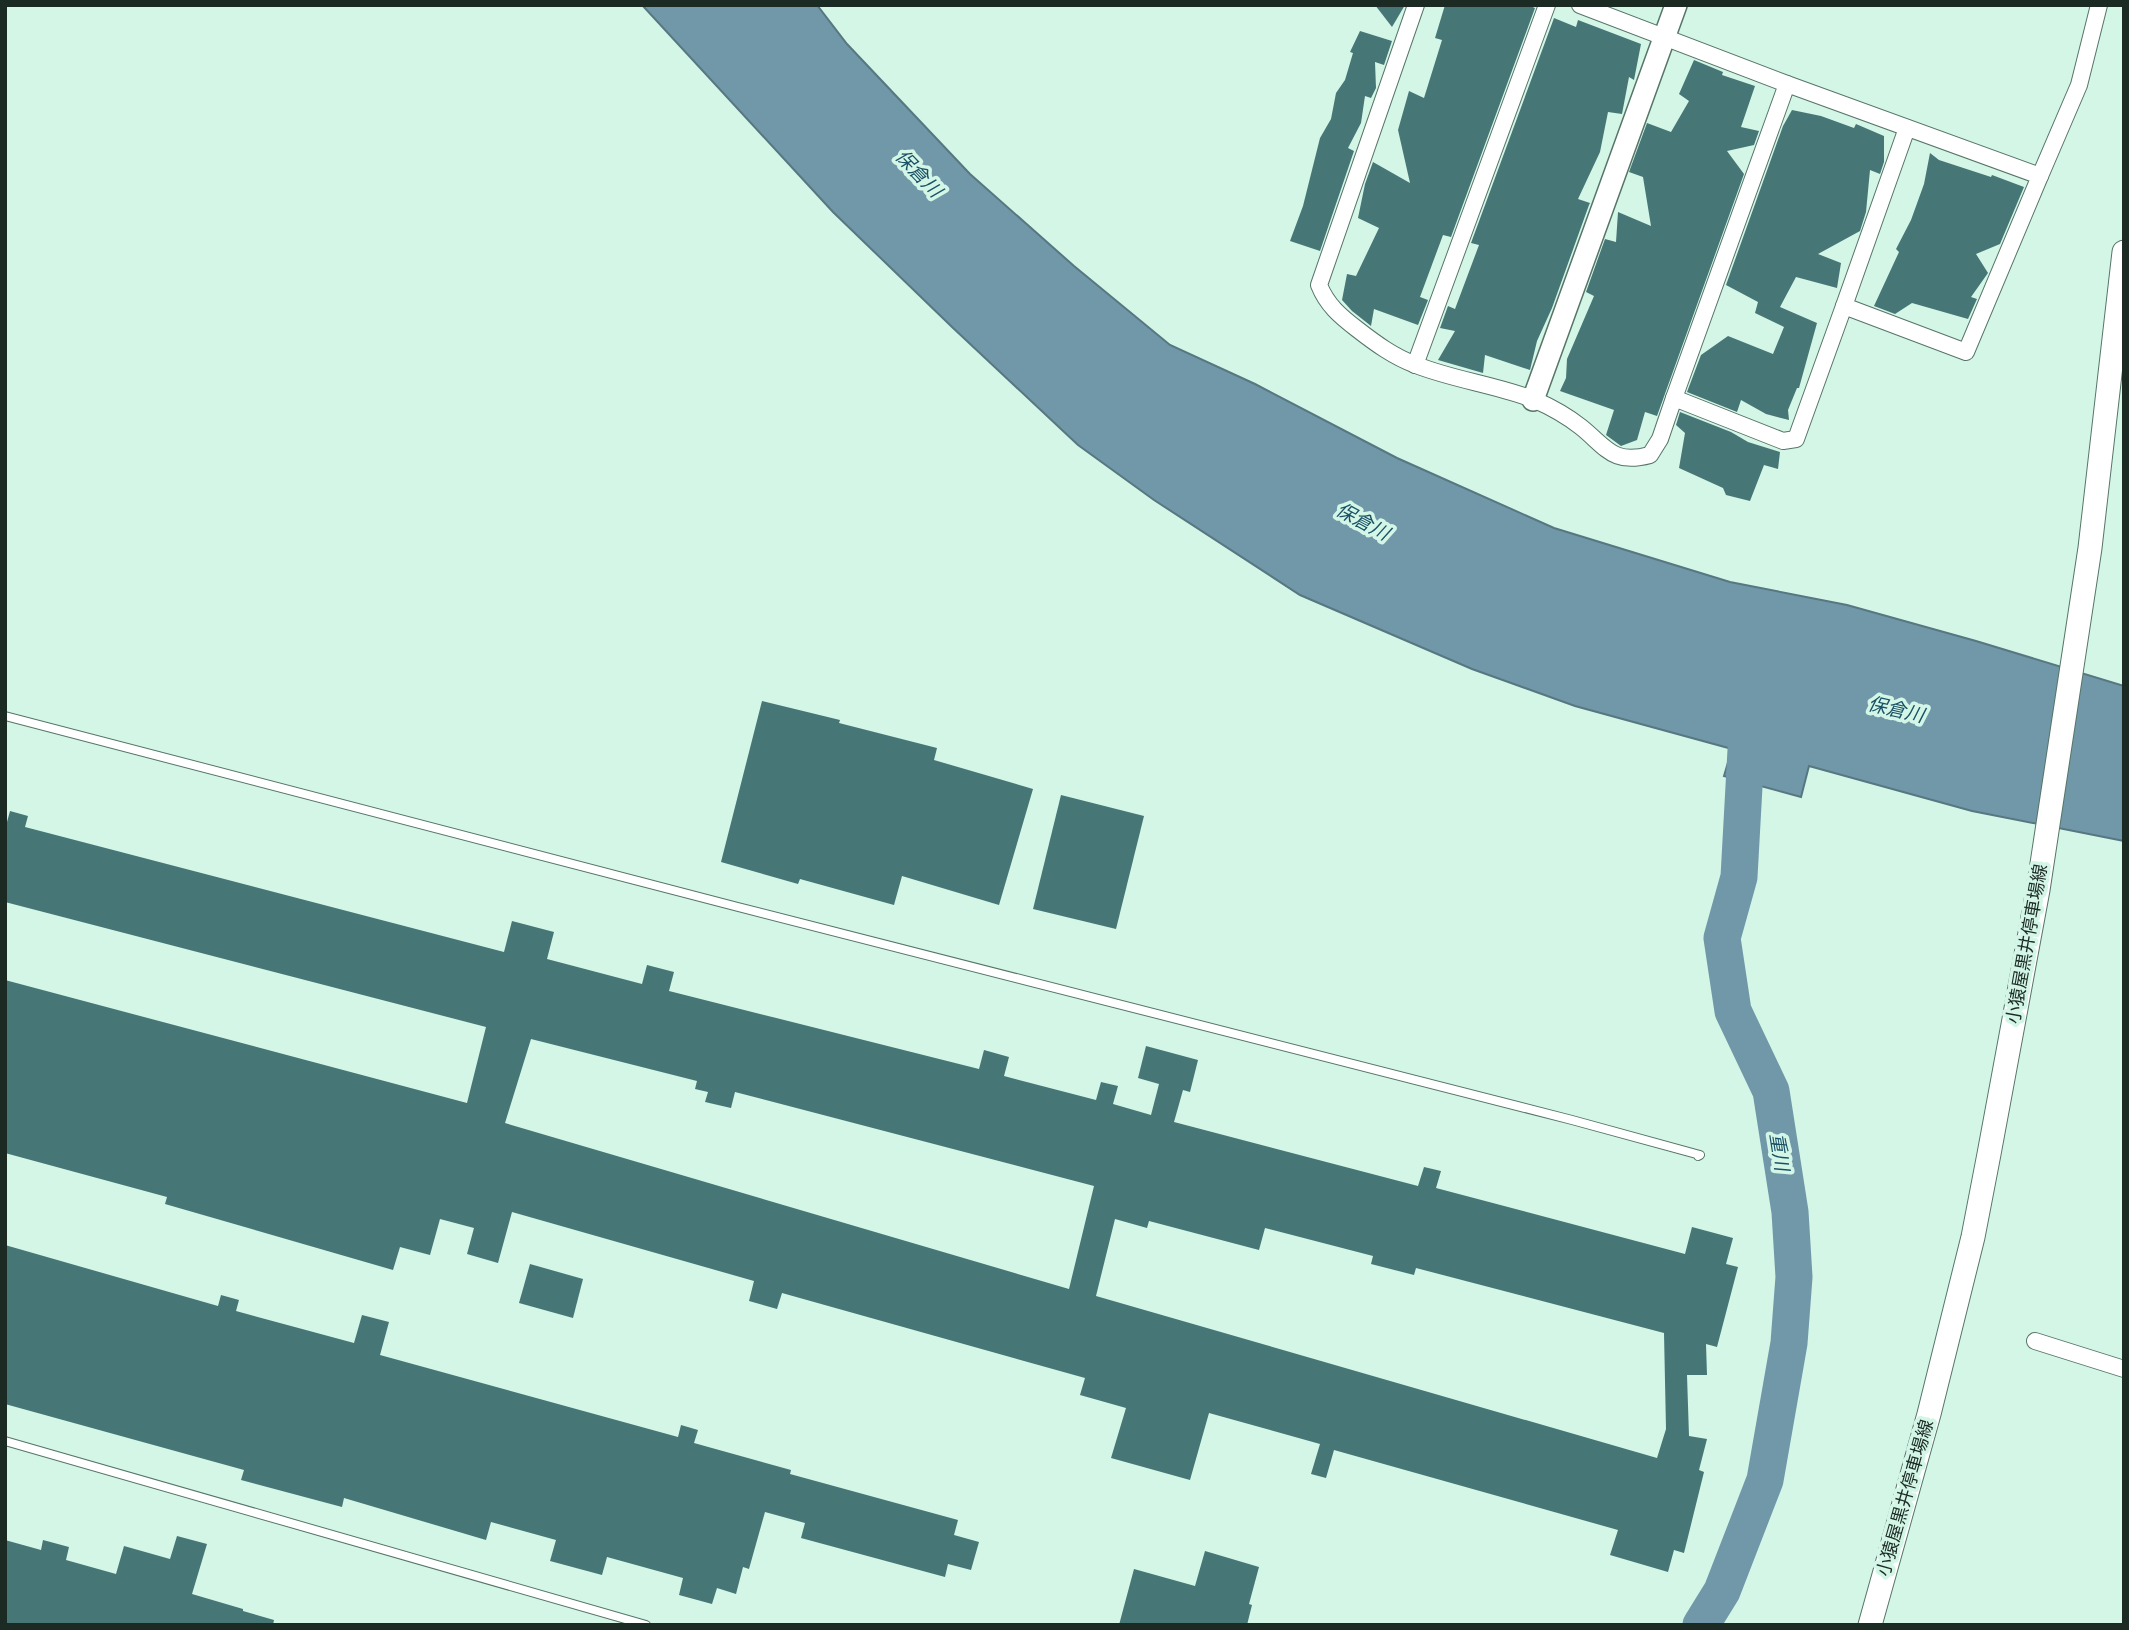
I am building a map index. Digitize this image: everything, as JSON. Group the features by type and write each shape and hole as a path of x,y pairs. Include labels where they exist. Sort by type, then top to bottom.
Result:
{"main road":[{"name":"小猿屋黒井停車場線","path":"1870,1625 1929,1414 1973,1237 2038,890 2090,548 2124,252"}],"street":[{"path":"1416,5 1319,285 1325,300 1340,316 1383,349 1415,365 1533,400 1566,416 1597,444 1617,456 1634,459 1650,455 1660,439 1787,84"},
{"path":"1415,365 1547,5"},
{"path":"1580,5 2040,176"},
{"path":"1533,400 1676,5"},
{"path":"1844,306 1966,352 2079,85 2099,5"},
{"path":"1674,398 1783,441 1796,439 1907,128"},
{"path":"2035,1341 2124,1369"}],"lane":[{"path":"5,716 1572,1120 1700,1155 1698,1156"},
{"path":"5,1441 646,1625"}],"water":[{"name":"保倉川","path":"642,5 817,5 847,44 970,174 1074,266 1170,345 1255,384 1397,458 1554,528 1730,582 1847,605 2124,686 2124,841 1972,811 1809,766 1801,797 1724,776 1732,749 1575,706 1472,669 1300,595 1154,500 1078,445 833,212"}],"building":[{"path":"1375,5 1405,5 1392,27"},
{"path":"1445,5 1528,5 1535,8 1451,237 1443,235 1420,297 1428,300 1418,325 1374,309 1371,326 1342,300 1347,274 1356,276 1379,228 1358,218 1365,184 1373,162 1410,183 1398,130 1409,91 1424,98 1442,40 1435,38"},
{"path":"1554,18 1576,27 1578,20 1641,44 1634,80 1629,77 1622,114 1608,112 1600,152 1578,199 1590,203 1552,308 1537,341 1530,370 1485,355 1483,373 1438,360 1455,331 1440,328 1448,306 1455,309 1479,245 1471,243"},
{"path":"1360,31 1392,41 1384,65 1375,62 1376,88 1371,98 1365,96 1361,123 1348,148 1354,151 1320,251 1290,241 1303,206 1320,138 1331,119 1336,93 1345,80 1353,53 1350,52"},
{"path":"1694,60 1723,72 1722,75 1755,86 1741,127 1759,131 1754,145 1727,151 1744,174 1657,416 1645,412 1637,440 1621,446 1606,435 1614,410 1560,391 1566,378 1567,359 1594,296 1586,292 1605,239 1616,242 1618,212 1651,226 1643,177 1629,172 1647,123 1671,132 1689,101 1679,94"},
{"path":"1792,110 1821,116 1854,128 1856,124 1884,136 1884,162 1880,174 1870,170 1866,212 1860,231 1818,254 1841,263 1837,288 1796,277 1780,307 1817,323 1799,388 1788,410 1789,420 1766,414 1741,400 1737,412 1687,392 1701,355 1728,336 1773,354 1784,327 1755,313 1758,302 1726,285 1783,126"},
{"path":"1930,153 1939,160 2024,187 2000,244 1976,254 1988,273 1971,297 1977,299 1968,319 1912,303 1895,314 1874,306 1899,252 1896,249 1911,220 1924,184"},
{"path":"1680,412 1731,432 1748,442 1780,452 1778,469 1764,465 1750,501 1726,495 1723,488 1679,468 1685,433 1676,425"},
{"path":"762,701 937,748 934,760 1033,789 999,905 902,876 894,905 800,879 798,884 721,862"},
{"path":"1061,795 1144,816 1116,929 1033,909"},
{"path":"10,811 28,816 25,827 504,952 512,921 554,932 547,959 642,984 647,965 674,972 669,991 979,1069 984,1050 1009,1057 1004,1076 1096,1100 1101,1082 1118,1086 1113,1104 1151,1115 1159,1084 1138,1078 1146,1046 1198,1060 1190,1092 1183,1090 1174,1122 1418,1186 1424,1167 1441,1171 1436,1188 1685,1254 1692,1227 1733,1238 1726,1264 1738,1267 1717,1347 1706,1344 1707,1375 1687,1375 1689,1436 1707,1439 1699,1470 1704,1472 1684,1553 1674,1550 1668,1572 1610,1555 1618,1530 1334,1450 1326,1478 1311,1474 1320,1444 1209,1413 1190,1480 1111,1458 1126,1408 1080,1395 1085,1378 782,1293 777,1309 749,1301 754,1281 512,1212 498,1263 467,1254 474,1228 440,1219 430,1255 400,1247 393,1270 165,1204 167,1197 5,1153 5,980 467,1103 486,1027 5,902 7,822","holes":["531,1039 697,1081 695,1089 708,1092 705,1102 731,1108 735,1092 1094,1186 1069,1289 505,1123","1115,1219 1147,1228 1149,1221 1259,1250 1265,1228 1373,1256 1371,1264 1414,1275 1416,1268 1664,1333 1666,1429 1657,1458 1096,1296"]},
{"path":"5,1245 218,1306 221,1295 239,1300 236,1311 354,1343 362,1315 389,1322 380,1355 678,1437 681,1425 698,1430 694,1443 791,1470 790,1474 958,1520 954,1535 979,1542 971,1570 948,1564 945,1577 801,1538 805,1523 765,1512 749,1569 743,1567 736,1594 717,1588 712,1604 679,1595 683,1578 607,1557 602,1575 550,1561 556,1540 491,1522 486,1540 344,1498 342,1507 241,1480 244,1470 5,1404"},
{"path":"530,1264 583,1279 573,1318 519,1303"},
{"path":"177,1536 207,1544 192,1594 274,1620 273,1625 5,1625 5,1540 41,1550 43,1540 69,1547 66,1560 116,1574 124,1546 170,1559"},
{"path":"1205,1551 1259,1567 1249,1604 1252,1605 1247,1625 1119,1625 1134,1569 1195,1586"}],"waterway":[{"name":"重川","path":"1701,1625 1722,1591 1765,1480 1789,1343 1794,1277 1790,1212 1771,1091 1733,1011 1722,938 1739,877 1747,732"}]}
